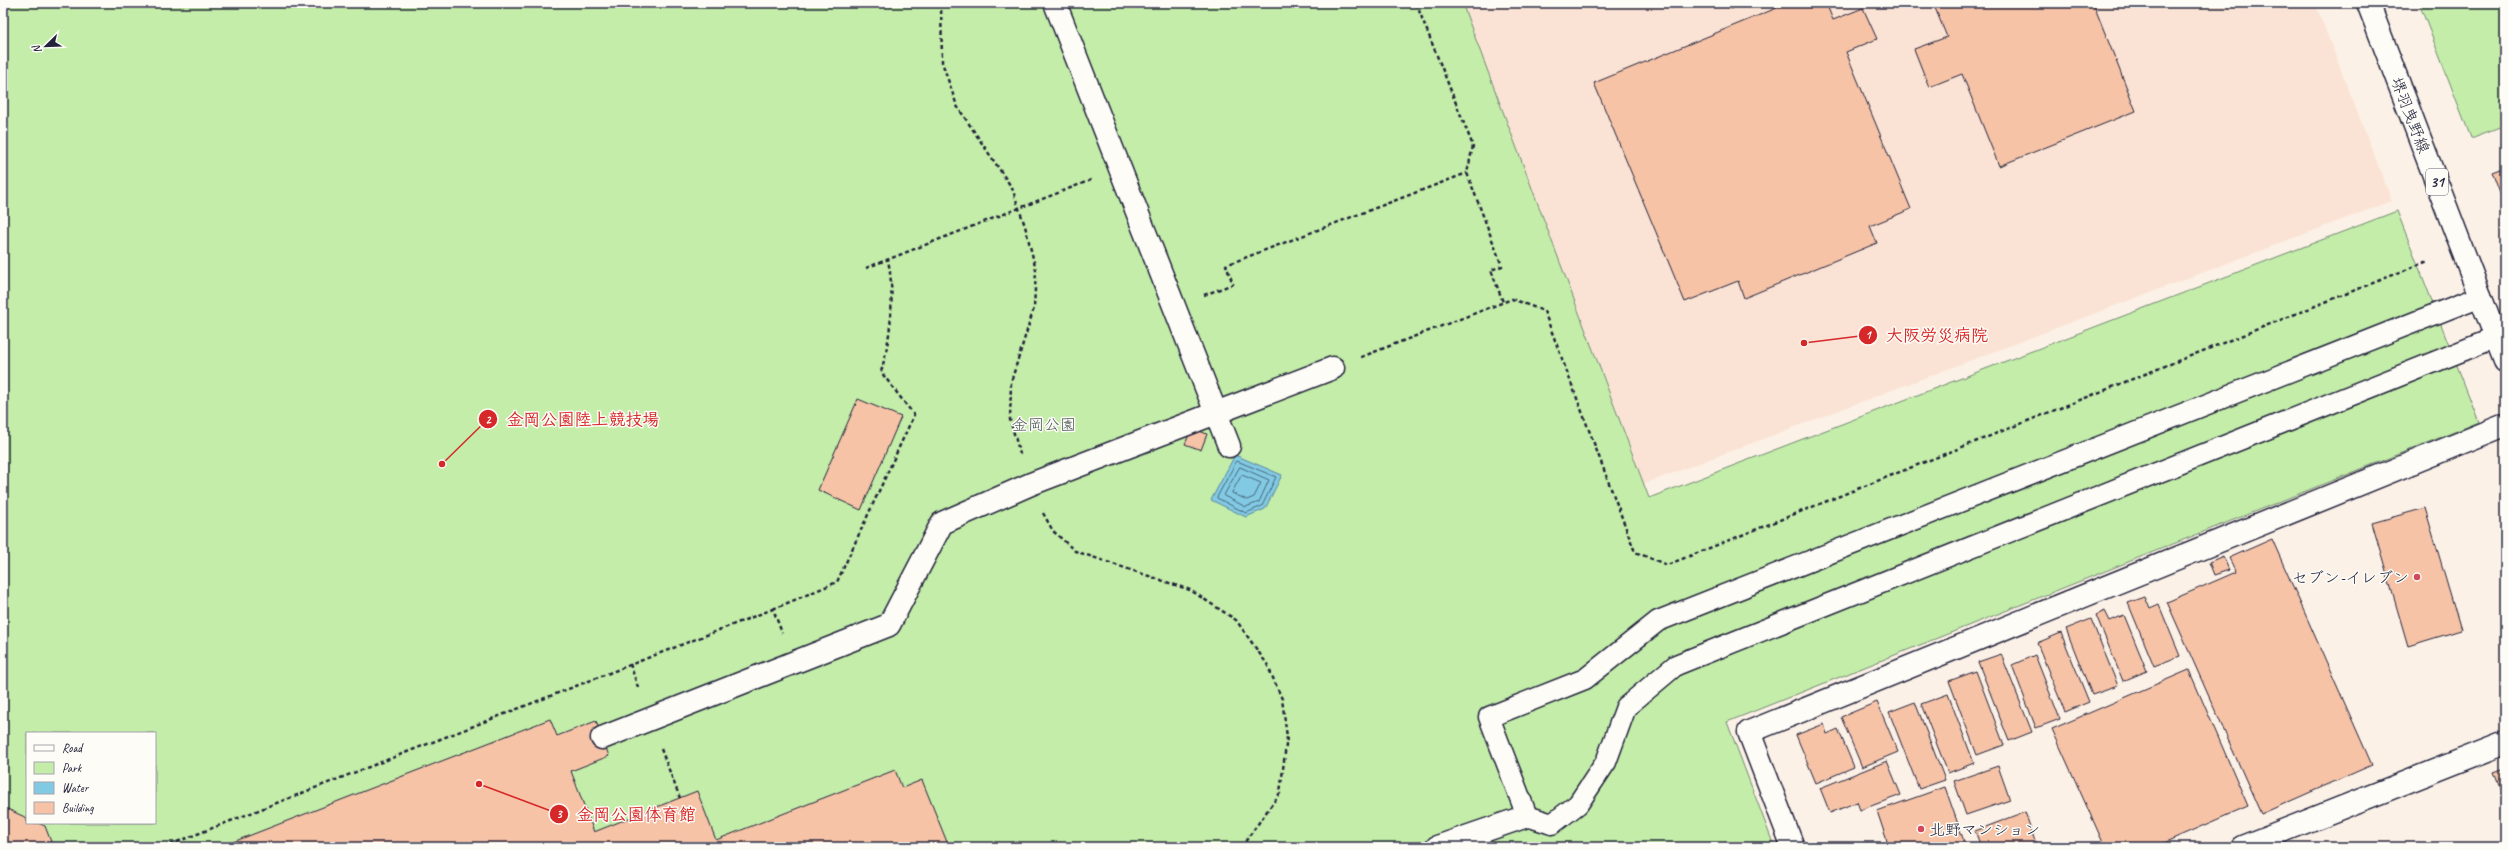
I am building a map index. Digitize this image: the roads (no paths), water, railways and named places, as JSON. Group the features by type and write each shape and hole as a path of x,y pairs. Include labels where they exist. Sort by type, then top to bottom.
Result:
{"street":[{"path":"1055,3 1176,306 1229,446"},
{"name":"堺羽曳野線","path":"2368,3 2482,296 2505,361"},
{"path":"602,738 889,625 942,523 1031,484 1333,368"},
{"path":"1793,847 1749,732 2505,425"},
{"path":"2242,847 2505,742"},
{"path":"1437,847 1527,816"}],"lane":[{"path":"2482,296 1658,621 1585,679 1489,717 1527,816 1552,824 1578,804 1606,762 1626,707 1676,665 2497,336"}],"water":[{"path":"1235,455 1282,475 1265,509 1246,517 1211,500"}],"place":[{"name":"大阪労災病院","path":"1804,343"},
{"name":"金岡公園陸上競技場","path":"442,464"},
{"name":"セブン-イレブン","path":"2417,577"},
{"name":"金岡公園体育館","path":"479,784"},
{"name":"北野マンション","path":"1921,829"}],"park label":[{"name":"金岡公園","path":"1044,424"}]}
